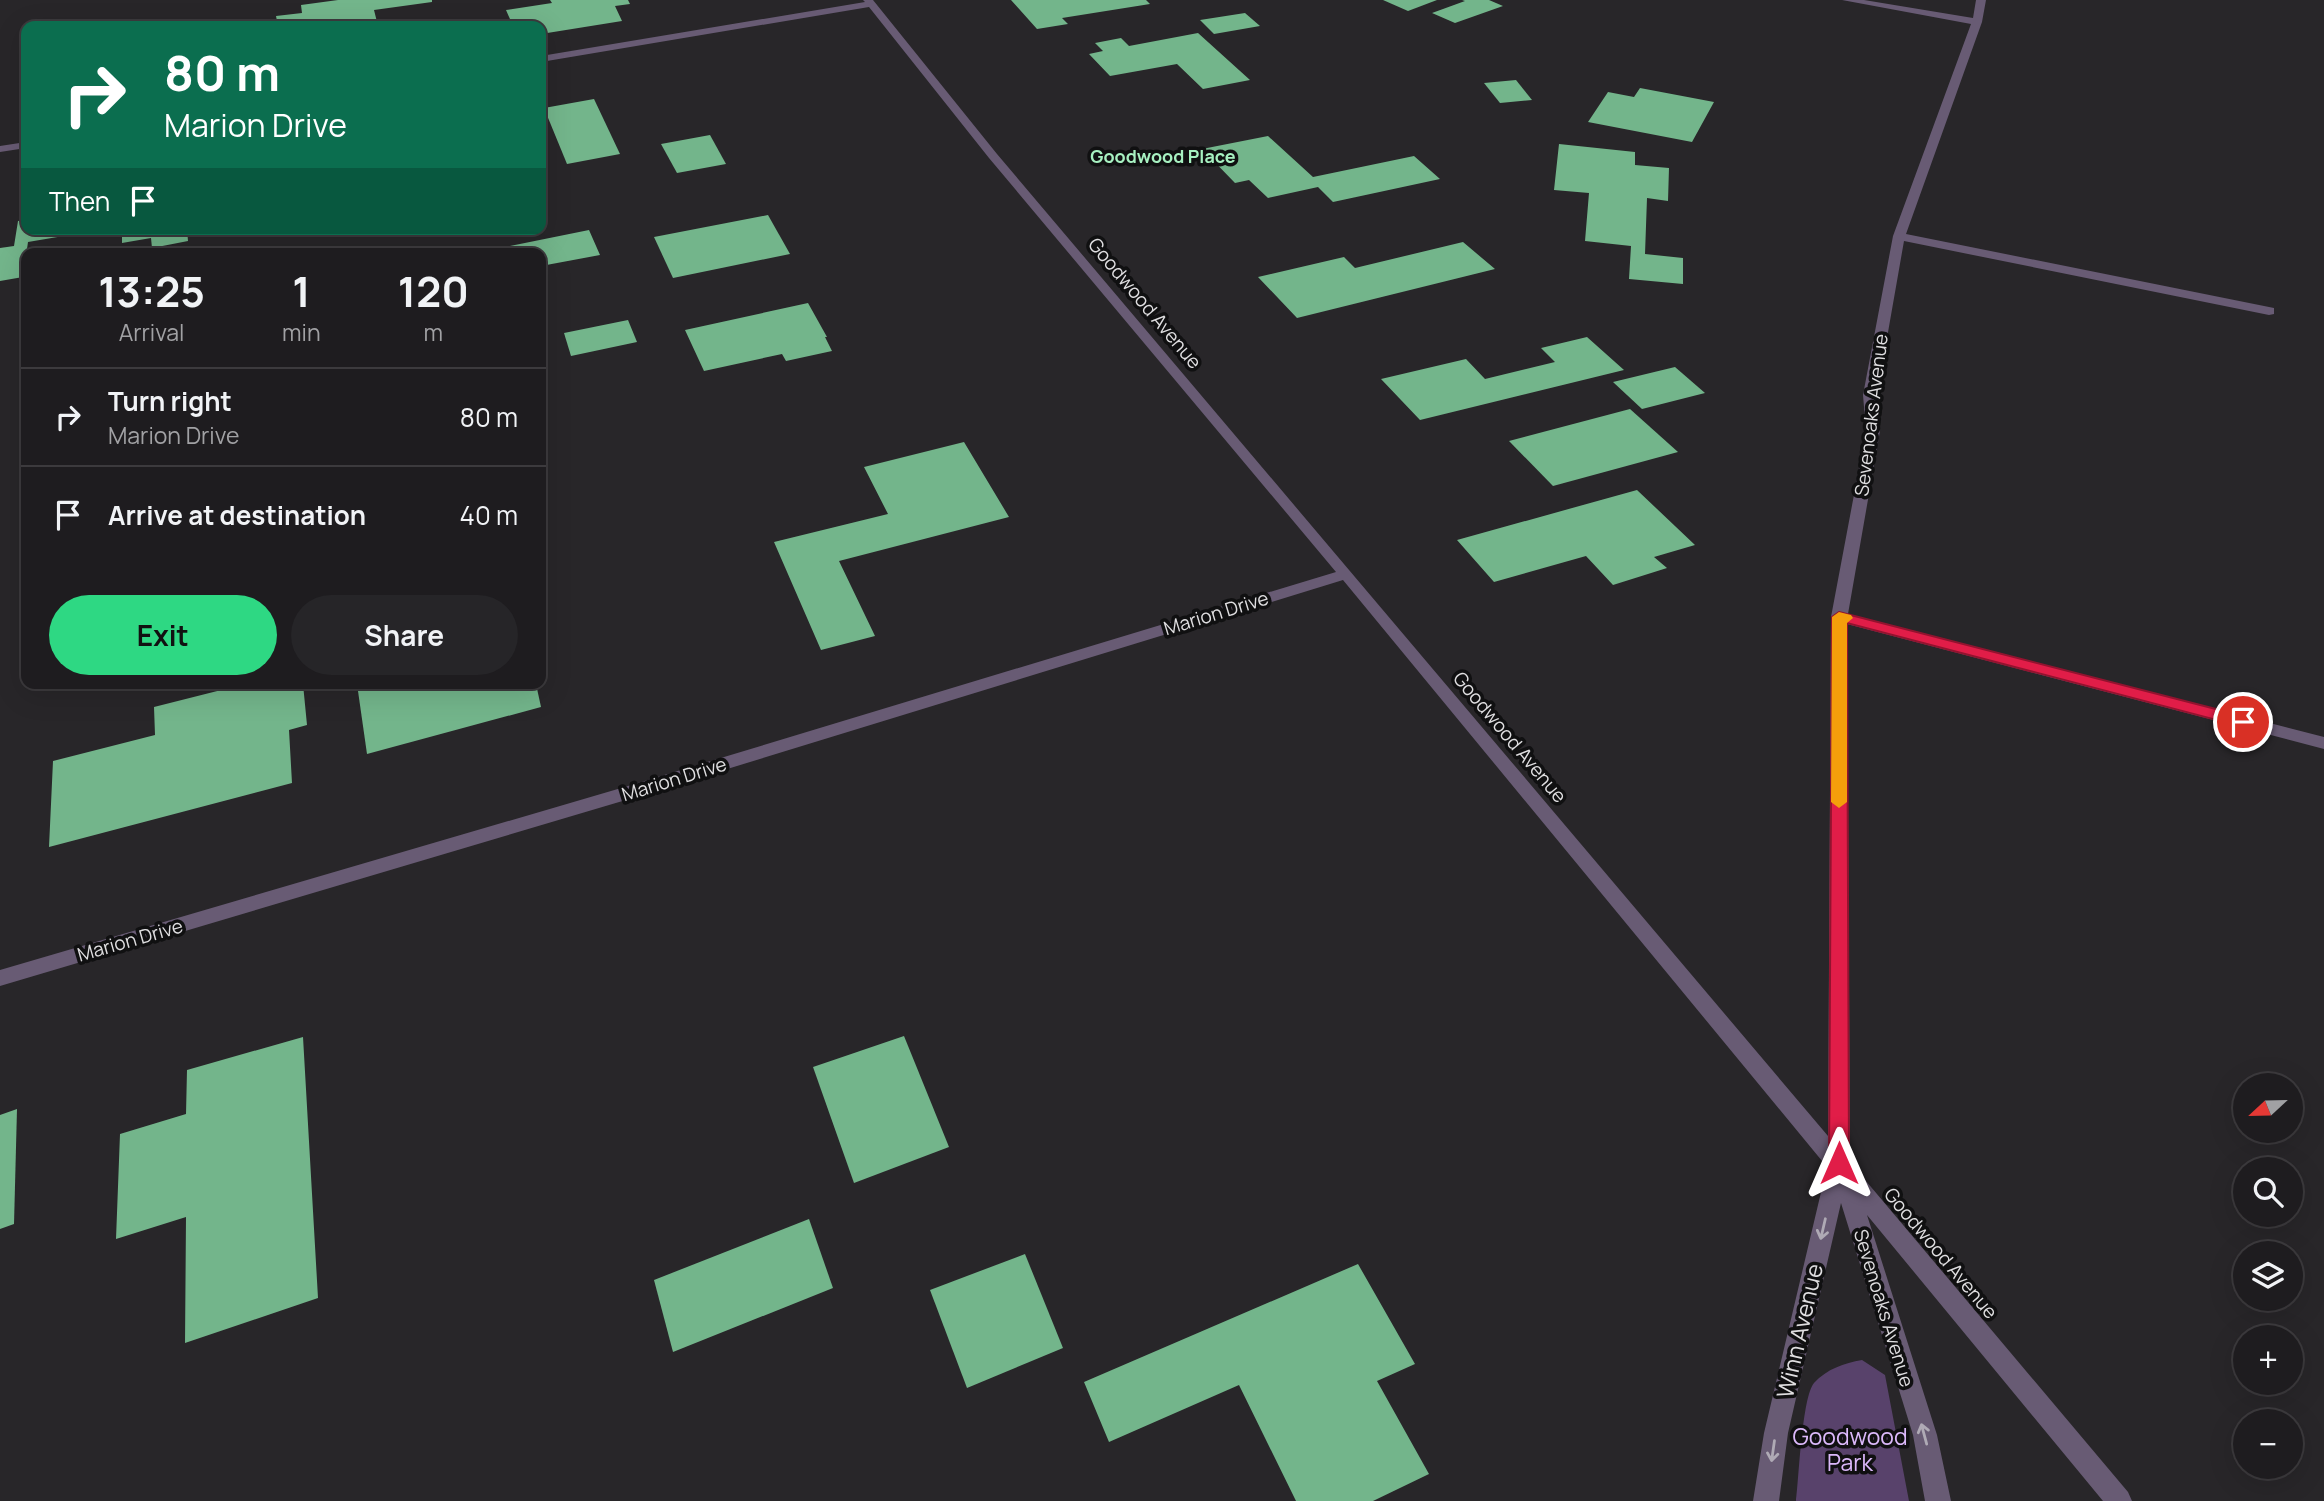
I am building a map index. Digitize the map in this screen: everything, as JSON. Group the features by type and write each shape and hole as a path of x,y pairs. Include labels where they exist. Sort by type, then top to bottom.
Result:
{"street":[{"path":"1847,0 1977,22"},
{"name":"Sevenoaks Avenue","path":"1938,1501 1925,1436 1839,1163 1839,617 1873,431 1870,395 1899,236 1977,22 1981,0"},
{"path":"546,58 870,2"},
{"name":"Goodwood Avenue","path":"870,2 993,156 1346,574 2119,1501"},
{"path":"0,149 21,146"},
{"path":"1899,236 2269,311"},
{"name":"Marion Drive","path":"0,978 630,792 1346,574"},
{"path":"1839,617 2324,743"},
{"name":"Winn Avenue","path":"1766,1501 1776,1433 1839,1163"}],"green space":[{"name":"Goodwood Park","path":"1862,1360 1885,1375 1909,1501 1796,1501 1804,1421 1810,1391 1814,1383 1830,1370"}],"building":[{"path":"338,0 432,0 374,10 377,21 277,21 276,16 302,13 301,5"},
{"path":"550,0 628,0 630,4 615,6 622,21 546,33 546,21 511,21 506,10 552,3"},
{"path":"1011,0 1146,0 1150,4 1062,18 1068,24 1037,29"},
{"path":"1383,0 1437,0 1408,11"},
{"path":"1462,0 1489,0 1503,6 1455,23 1432,13 1465,1"},
{"path":"1245,13 1260,26 1214,34 1200,20"},
{"path":"1198,33 1250,80 1203,89 1177,64 1110,76 1089,54 1103,51 1095,43 1121,38 1129,46"},
{"path":"1516,80 1532,100 1500,103 1484,83"},
{"path":"1640,88 1714,102 1692,142 1588,122 1608,92 1634,97"},
{"path":"594,99 620,154 567,164 546,108"},
{"path":"710,135 726,164 677,173 661,144"},
{"path":"1268,136 1313,177 1414,156 1440,179 1333,202 1318,187 1268,198 1249,180 1235,183 1202,149"},
{"path":"1559,144 1635,152 1635,165 1669,168 1668,201 1647,198 1645,254 1683,258 1683,284 1629,279 1631,246 1585,241 1589,193 1554,190"},
{"path":"768,215 790,254 673,278 654,237"},
{"path":"18,221 21,221 21,235 69,235 28,242 27,248 21,248 21,277 0,281 0,248 14,246"},
{"path":"589,230 600,255 546,265 546,248 510,246"},
{"path":"122,235 188,235 188,241 152,248 151,238 122,243"},
{"path":"1463,242 1495,269 1297,318 1258,277 1344,257 1355,268"},
{"path":"808,303 832,351 786,361 782,354 704,371 685,330"},
{"path":"628,320 637,342 571,356 564,333"},
{"path":"1587,337 1624,370 1420,420 1381,379 1466,359 1485,379 1555,362 1541,348"},
{"path":"1675,367 1705,393 1642,409 1613,382"},
{"path":"1630,409 1678,452 1553,486 1509,441"},
{"path":"964,442 1009,517 839,561 875,636 821,650 774,542 888,514 864,467"},
{"path":"1637,490 1695,545 1654,557 1667,568 1613,585 1586,556 1494,582 1457,540"},
{"path":"225,689 303,689 307,725 289,730 292,783 49,847 53,761 155,735 154,707"},
{"path":"358,689 537,689 541,707 367,754"},
{"path":"904,1036 949,1147 854,1183 813,1067"},
{"path":"303,1037 318,1298 185,1343 186,1217 116,1239 120,1134 186,1114 187,1070"},
{"path":"17,1109 14,1224 0,1229 0,1115"},
{"path":"809,1219 833,1288 673,1352 654,1280"},
{"path":"1025,1254 1063,1348 967,1388 930,1290"},
{"path":"1358,1264 1415,1364 1377,1381 1429,1474 1373,1501 1296,1501 1239,1385 1109,1442 1084,1382"}],"slow traffic":[{"path":"1839,802 1839,617 1846,618"}],"district":[{"name":"Goodwood Place","path":"1163,157"}],"route":[{"path":"1839,1163 1839,617 2243,722"}]}
